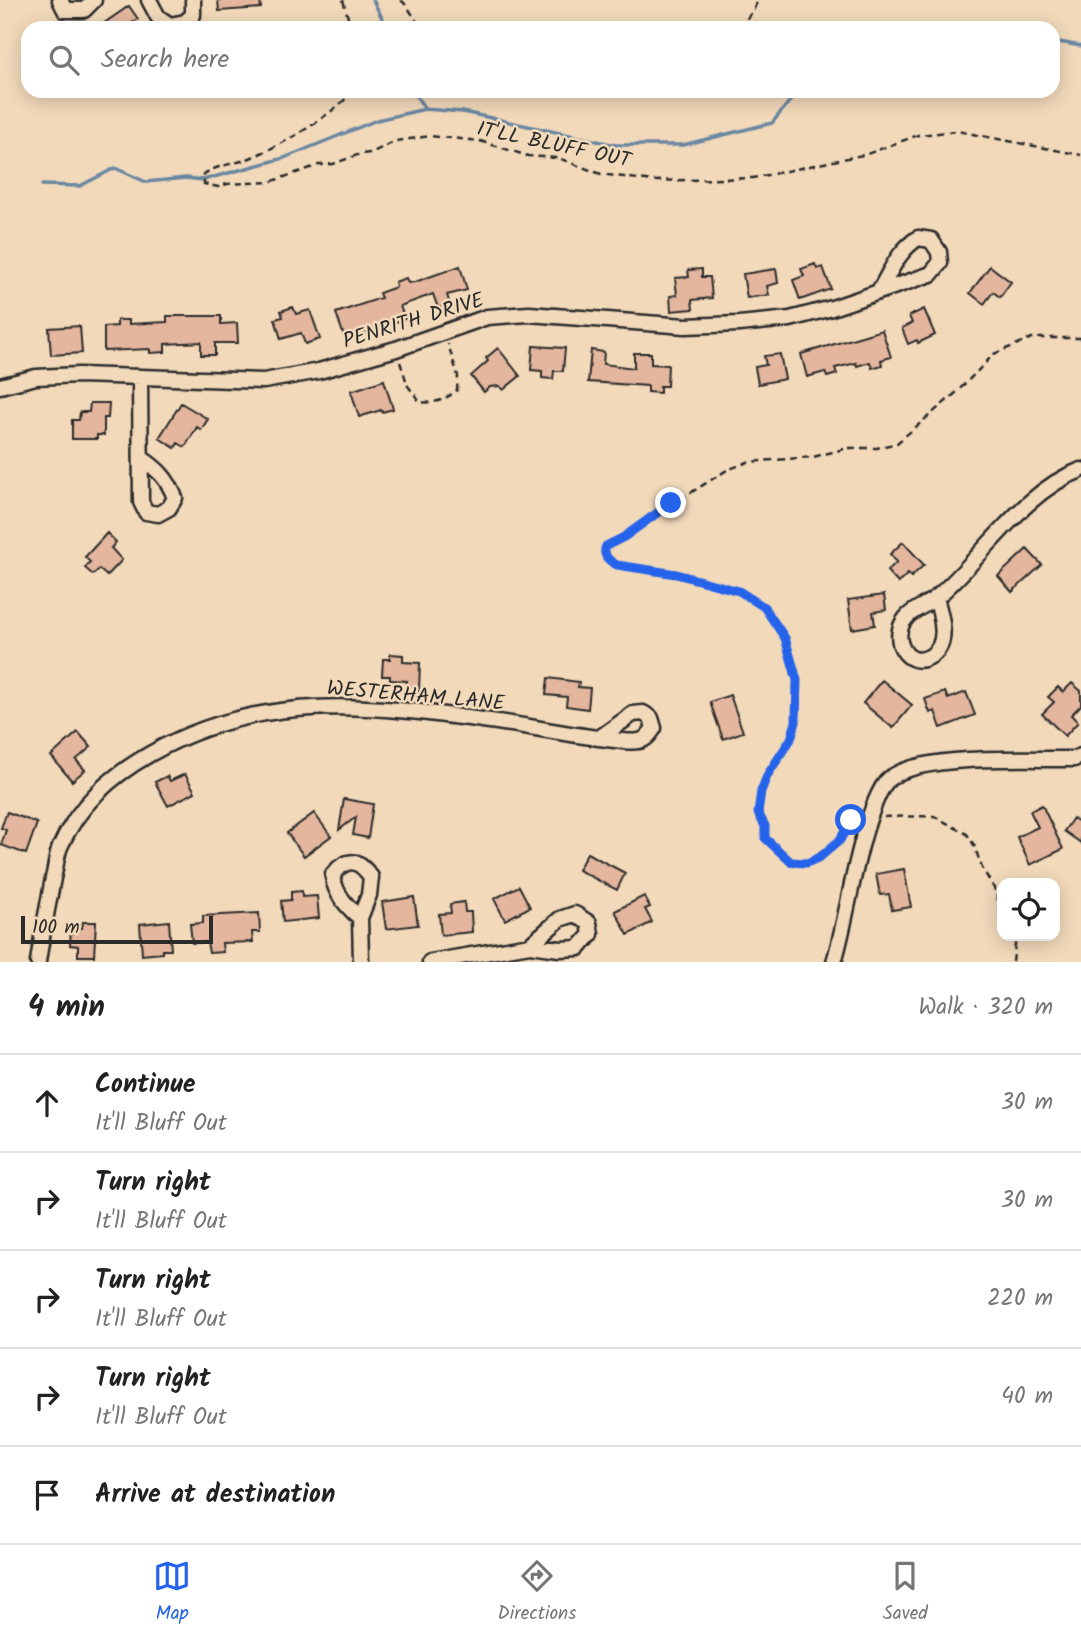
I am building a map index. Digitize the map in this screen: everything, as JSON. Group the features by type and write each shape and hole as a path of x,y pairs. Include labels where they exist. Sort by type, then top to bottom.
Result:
{"street":[{"path":"60,0 65,10 84,9 94,0"},
{"path":"149,0 158,18 163,21"},
{"path":"186,21 193,15 192,0"},
{"name":"PENRITH DRIVE","path":"0,386 36,377 79,375 264,381 319,371 499,315 528,314 685,326 739,324 790,319 880,291"},
{"path":"140,377 141,458"},
{"path":"936,598 1036,498 1066,476 1081,470"},
{"name":"WESTERHAM LANE","path":"38,962 59,850 73,824 100,787 164,746 205,727 251,714 300,707 351,707 498,722 599,738"},
{"path":"834,962 844,928 862,838 886,781 903,770 946,762 1074,759 1081,756"},
{"path":"360,918 361,962"},
{"path":"430,962 530,945"}],"path":[{"path":"343,0 349,21"},
{"path":"401,0 417,21"},
{"path":"745,21 758,0"},
{"name":"IT'LL BLUFF OUT","path":"345,98 305,130 279,146 210,170 204,174 204,184 218,187 270,182 319,165 333,164 371,153 396,141 430,136 480,141 528,156 558,158 601,174 653,181 753,178 867,154 918,135 957,131 1081,155"},
{"path":"396,349 408,386 420,402 433,403 447,398 457,390 458,376 443,331"},
{"path":"997,897 967,834 934,816 888,818 872,811 860,811 851,820 840,840 820,857 807,863 791,862 765,838 765,826 758,813 761,791 768,774 791,739 796,722 797,680 785,638 764,607 739,591 676,574 617,565 605,554 606,546 727,470 748,462 772,458 813,457 848,448 877,448 898,443 957,392 984,362 997,352 1032,338 1081,338"},
{"path":"1013,962 1015,941"}],"building":[{"path":"218,0 260,0 261,8 219,11"},
{"path":"129,6 138,19 135,21 107,21"},
{"path":"815,264 817,269 823,267 831,289 800,300 793,280 804,276 801,269"},
{"path":"460,266 467,290 447,295 450,304 438,308 433,294 400,306 405,319 345,339 336,313 381,298 379,293 396,287 395,282 406,278 408,283 415,282"},
{"path":"990,266 1011,282 1000,297 993,292 984,304 970,293"},
{"path":"702,269 702,277 710,277 712,298 692,300 693,309 671,311 670,296 677,295 675,278 689,277 688,270"},
{"path":"776,269 778,283 767,286 769,295 747,298 743,274"},
{"path":"293,307 296,314 310,310 320,339 305,344 301,333 281,339 275,319 283,317 281,311"},
{"path":"924,309 935,335 918,343 917,340 908,344 902,328 912,323 909,316"},
{"path":"167,316 221,316 221,324 237,323 238,343 215,343 215,355 201,355 201,342 165,344 165,352 150,353 150,349 104,351 104,327 117,326 117,320 129,320 129,324 167,322"},
{"path":"80,326 82,353 51,355 49,328"},
{"path":"882,330 891,357 881,360 882,365 872,368 870,362 857,366 856,363 835,368 837,374 827,377 825,372 807,377 801,354"},
{"path":"533,346 565,348 563,371 554,371 553,379 542,378 542,371 531,370"},
{"path":"498,348 520,376 503,390 500,386 490,387 484,392 471,376"},
{"path":"591,350 604,352 603,364 634,368 634,353 651,353 651,364 668,365 667,386 660,386 660,393 648,392 648,386 588,382"},
{"path":"780,354 785,379 758,384 755,367 766,365 764,356"},
{"path":"384,380 393,409 359,417 351,391"},
{"path":"90,403 109,403 108,418 104,418 104,435 97,435 97,439 72,439 72,420 79,420 80,412 89,412"},
{"path":"181,403 208,419 201,430 197,427 185,447 178,443 175,448 159,438"},
{"path":"107,533 116,542 111,548 122,560 107,576 99,569 93,575 85,568 90,562 85,557"},
{"path":"903,542 924,565 911,577 908,574 898,583 887,571 897,562 890,554"},
{"path":"1027,549 1042,565 1012,592 998,576"},
{"path":"884,595 886,610 873,612 875,625 852,629 848,600"},
{"path":"390,654 403,655 403,662 420,663 419,691 406,691 407,681 390,680 390,676 382,676 383,659 390,659"},
{"path":"548,678 579,682 578,687 590,688 588,709 566,706 567,697 546,695"},
{"path":"882,680 912,705 893,728 863,703"},
{"path":"1072,683 1081,691 1081,705 1071,715 1078,722 1065,736 1042,714 1054,702 1048,697 1058,687 1063,692"},
{"path":"945,692 948,699 966,692 975,715 941,728 935,711 930,713 925,699"},
{"path":"730,695 743,732 723,739 710,702"},
{"path":"78,732 91,747 76,760 85,770 72,781 51,756"},
{"path":"185,774 195,792 168,806 155,782 167,776 170,781"},
{"path":"344,799 373,804 368,838 353,835 356,817 339,830"},
{"path":"1042,805 1063,849 1030,865 1017,837 1038,827 1030,811"},
{"path":"7,812 37,823 26,854 1,845 6,830 1,828"},
{"path":"314,813 331,836 304,856 287,833"},
{"path":"1073,818 1081,823 1081,843 1064,831"},
{"path":"587,853 625,873 617,890 578,870"},
{"path":"904,869 911,907 892,910 889,894 880,895 876,874"},
{"path":"519,886 530,907 505,920 494,899"},
{"path":"302,891 302,897 317,896 319,918 283,922 281,901 291,900 291,892"},
{"path":"644,896 650,907 645,909 652,922 628,935 615,911"},
{"path":"414,897 418,925 386,929 382,902"},
{"path":"464,902 465,912 471,912 472,932 441,935 439,914 451,913 450,904"},
{"path":"259,913 260,932 252,932 253,942 222,943 223,952 209,953 207,942 192,943 190,924 203,923 203,916"},
{"path":"169,921 171,950 142,955 140,924"},
{"path":"83,922 96,922 94,956 78,956 78,946 70,945 71,928 82,928"}],"waterway":[{"path":"373,0 384,21"},
{"path":"1060,42 1081,46"},
{"path":"418,98 425,109"},
{"path":"42,185 80,186 115,168 146,182 186,178 203,180 284,158 377,120 425,109 463,112 616,145 683,145 772,123 792,98"}],"route":[{"path":"671,503 624,537 610,542 604,550 605,554 617,565 676,574 739,591 764,607 785,638 797,680 796,722 791,739 768,774 761,791 758,813 765,826 765,838 791,862 807,863 820,857 840,840 851,820"}]}
